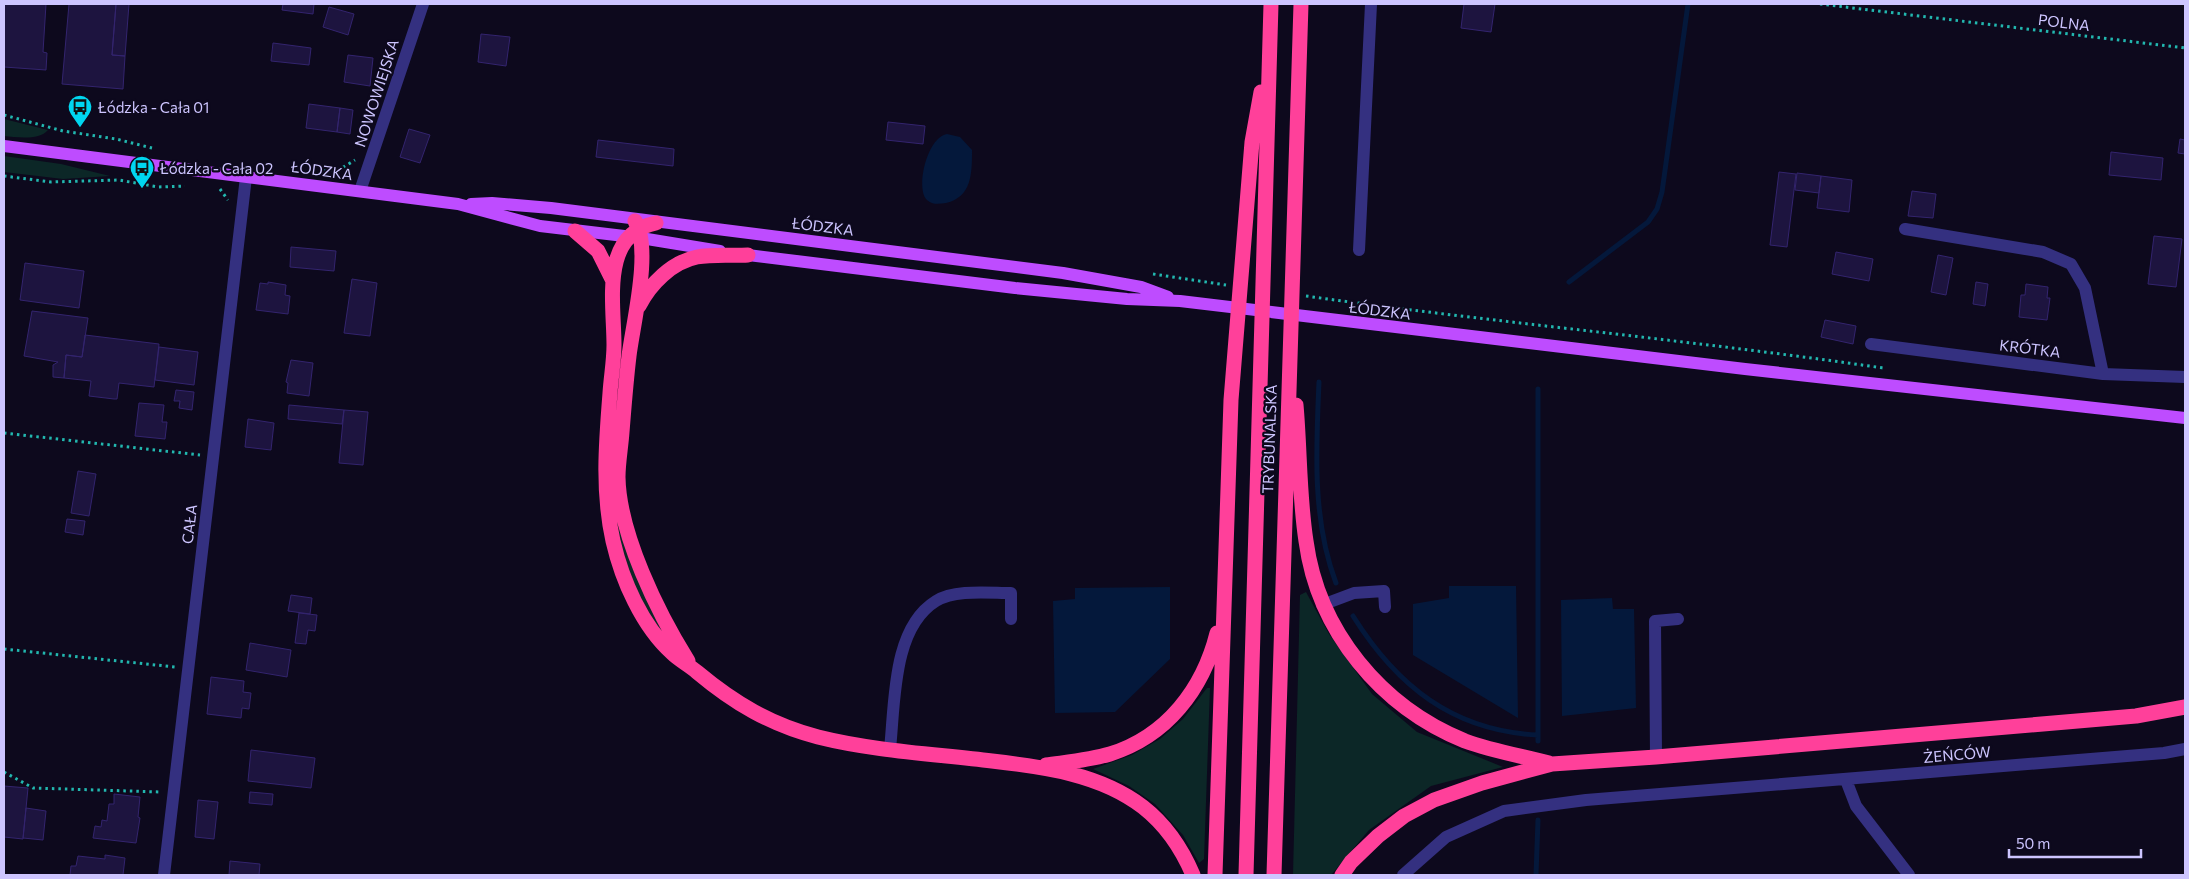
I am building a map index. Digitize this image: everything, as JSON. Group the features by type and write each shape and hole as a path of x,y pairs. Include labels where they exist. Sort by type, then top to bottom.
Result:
{"highway":[{"name":"TRYBUNALSKA","path":"1246,875 1271,4"},
{"name":"TRYBUNALSKA","path":"1274,875 1301,4"},
{"path":"1215,875 1231,400 1251,152 1270,46"},
{"path":"656,223 636,231 616,259 613,284 614,354 605,478 608,514 614,545 638,608 657,636 672,653 730,699 773,722 826,739 890,749 1040,766 1099,783 1116,790 1141,806 1156,819 1174,841 1193,875"},
{"path":"576,231 598,251 608,268 613,284"},
{"path":"636,231 642,258 628,358 618,478 623,511 635,551 667,626 693,668"},
{"path":"635,317 641,302 652,286 675,266 697,257 748,255"},
{"path":"1290,336 1305,540 1311,570 1322,605 1338,633 1358,662 1378,685 1398,703 1429,723 1466,741 1552,764"},
{"path":"1040,766 1110,754 1142,740 1170,719 1192,694 1206,668 1224,596"},
{"path":"1342,875 1351,862 1378,836 1404,816 1434,800 1482,782 1552,764 1656,758 2136,716 2185,707"}],"main road":[{"name":"ŁÓDZKA","path":"4,146 458,204 540,226 576,231 636,231"},
{"name":"ŁÓDZKA","path":"458,204 510,204 748,255 1015,288 1128,300 1180,302 2185,418"},
{"name":"ŁÓDZKA","path":"656,223 1063,273 1141,287 1180,302"}],"street":[{"name":"NOWOWIEJSKA","path":"360,191 423,4"},
{"path":"1359,250 1371,4"},
{"name":"CAŁA","path":"164,875 246,177"},
{"path":"1905,229 2043,252 2059,257 2071,264 2080,276 2085,288 2103,374"},
{"name":"KRÓTKA","path":"1871,344 2103,374 2185,377"},
{"path":"1322,605 1354,593 1384,591 1385,607"},
{"path":"890,749 898,672 904,643 918,617 937,600 965,593 1011,593 1011,619"},
{"path":"1656,758 1655,620 1678,619"},
{"name":"ŻEŃCÓW","path":"1403,875 1446,837 1504,811 1586,800 2164,754 2185,749"},
{"path":"1846,780 1856,806 1909,875"}],"path":[{"name":"POLNA","path":"1820,4 2185,48"},
{"path":"4,115 63,131 116,138 161,151"},
{"path":"315,171 342,168 360,155 371,161"},
{"path":"4,176 50,182 119,180 158,187 194,185"},
{"path":"215,186 227,197 230,210 241,211"},
{"path":"1352,303 1892,369"},
{"path":"4,433 213,456"},
{"path":"4,649 188,669"},
{"path":"4,772 33,788 174,792"}],"green space":[{"path":"4,119 48,130 39,136 33,137 4,136"},
{"path":"4,156 61,164 110,176 63,179 4,172"},
{"path":"611,504 676,651 646,612 624,562"},
{"path":"1306,592 1329,634 1372,694 1417,732 1503,767 1431,786 1369,830 1331,875 1293,875 1300,595"},
{"path":"1207,688 1210,688 1204,859 1199,863 1183,835 1155,804 1129,786 1093,769 1132,755 1160,739 1183,719"}],"water":[{"path":"947,134 960,137 972,150 971,175 966,190 961,195 955,200 938,204 927,200 922,185 923,175 925,164 934,144 940,137"},
{"path":"1449,586 1516,586 1518,718 1413,655 1413,604 1449,598"},
{"path":"1170,587 1170,659 1115,712 1055,713 1053,601 1075,599 1075,588"},
{"path":"1612,598 1613,609 1634,609 1636,708 1562,716 1561,600"}],"building":[{"path":"4,4 46,4 43,52 47,53 46,70 4,67"},
{"path":"69,4 116,4 112,55 125,56 123,89 62,84"},
{"path":"116,4 129,4 125,56 112,55"},
{"path":"283,4 314,4 313,14 282,10"},
{"path":"1464,4 1495,4 1491,32 1461,28"},
{"path":"329,7 354,14 348,35 323,27"},
{"path":"481,34 510,37 506,66 478,62"},
{"path":"273,43 311,48 309,65 271,61"},
{"path":"348,55 373,58 370,86 344,82"},
{"path":"309,104 340,108 337,132 306,128"},
{"path":"340,108 353,110 350,134 337,132"},
{"path":"888,122 925,126 923,144 886,140"},
{"path":"409,129 430,135 420,163 400,157"},
{"path":"2180,139 2185,140 2185,154 2178,153"},
{"path":"598,140 674,149 673,166 596,157"},
{"path":"2111,152 2163,158 2161,180 2109,175"},
{"path":"1779,172 1796,174 1787,247 1770,245"},
{"path":"1797,173 1821,176 1819,193 1795,190"},
{"path":"1821,176 1852,180 1849,212 1817,208"},
{"path":"1912,191 1936,194 1933,218 1908,216"},
{"path":"2154,236 2182,239 2176,287 2148,284"},
{"path":"291,247 336,251 334,271 290,267"},
{"path":"1836,252 1873,259 1869,281 1832,274"},
{"path":"1938,255 1953,258 1946,295 1931,292"},
{"path":"25,263 84,271 79,308 20,300"},
{"path":"352,279 377,283 370,336 344,333"},
{"path":"268,282 286,285 285,295 290,296 288,314 256,310 260,283 268,284"},
{"path":"1976,282 1988,284 1985,306 1973,304"},
{"path":"2026,284 2048,287 2047,298 2050,298 2047,320 2019,317 2021,295 2025,295"},
{"path":"32,311 88,318 82,357 66,355 64,378 53,377 53,365 58,362 24,356"},
{"path":"1825,320 1856,326 1853,344 1821,337"},
{"path":"85,335 159,344 154,387 119,383 117,399 114,399 89,396 91,381 64,378 66,355 82,357"},
{"path":"159,347 198,352 194,385 155,380"},
{"path":"291,360 313,363 309,396 287,393 288,383 286,382"},
{"path":"176,390 194,392 192,410 179,408 180,401 174,401"},
{"path":"139,403 164,405 162,422 167,422 165,439 135,436"},
{"path":"289,405 344,410 342,424 288,419"},
{"path":"344,410 368,412 363,465 339,463"},
{"path":"248,419 274,423 271,450 245,447"},
{"path":"78,471 96,474 89,516 71,513"},
{"path":"67,519 85,521 83,535 65,532"},
{"path":"291,595 312,598 310,614 288,611"},
{"path":"299,613 317,615 315,631 308,630 306,644 295,643"},
{"path":"250,643 291,650 287,677 246,670"},
{"path":"211,677 244,681 243,692 251,693 249,709 242,708 241,718 207,714"},
{"path":"251,750 315,758 311,788 248,781"},
{"path":"4,786 28,788 23,839 4,837"},
{"path":"250,792 273,794 272,805 249,803"},
{"path":"114,794 140,797 138,817 140,818 136,843 93,838 95,826 101,827 102,820 107,821 109,804 114,804"},
{"path":"198,800 218,802 214,839 195,837"},
{"path":"26,808 46,811 43,840 23,838"},
{"path":"105,855 125,858 123,875 70,875 71,866 76,866 78,856 105,859"},
{"path":"230,861 260,864 259,875 229,875"}],"waterway":[{"path":"1569,282 1648,222 1657,209 1662,192 1688,4"},
{"path":"1319,382 1317,433 1319,509 1328,559 1336,583"},
{"path":"1538,389 1538,741"},
{"path":"1353,616 1389,664 1408,683 1430,700 1454,714 1479,725 1507,732 1538,735"},
{"path":"1536,875 1538,820"}],"place":[{"name":"Łódzka - Cała 01","path":"80,128"},
{"name":"Łódzka - Cała 02","path":"142,189"}]}
